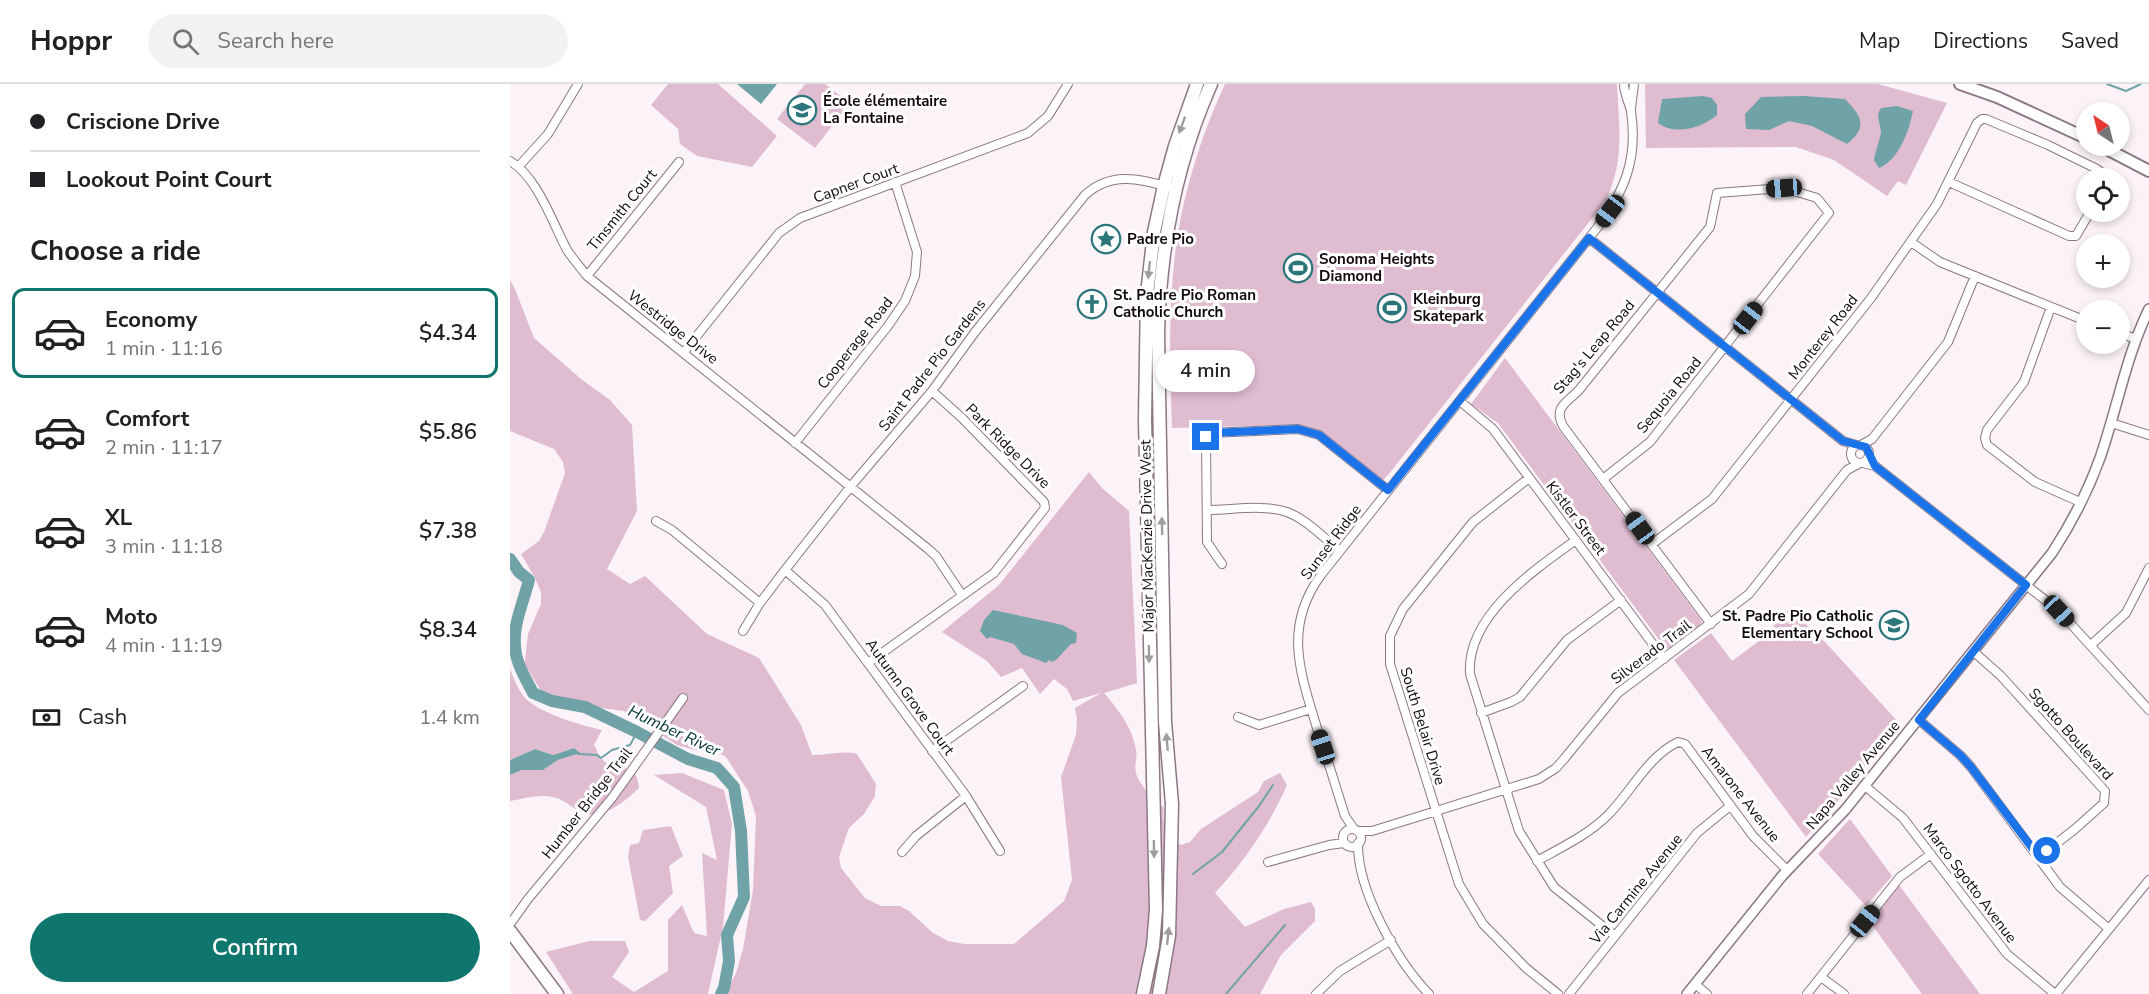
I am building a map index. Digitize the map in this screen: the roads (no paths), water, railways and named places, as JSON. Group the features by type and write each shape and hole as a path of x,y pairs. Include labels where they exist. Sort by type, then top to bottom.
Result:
{"main road":[{"name":"Major MacKenzie Drive West","path":"1159,994 1169,936 1172,804 1165,722 1158,318 1175,146 1197,84"},
{"name":"Major MacKenzie Drive West","path":"1143,994 1153,946 1156,910 1145,419 1146,323 1151,251 1170,187 1211,84"},
{"path":"1960,84 1997,97 2076,133"},
{"path":"2120,156 2149,171"},
{"path":"510,931 557,994"}],"street":[{"path":"519,166 548,134 578,84"},
{"name":"Capner Court","path":"684,352 779,233 800,218 1028,133 1048,116 1068,84"},
{"name":"Sunset Ridge","path":"1345,839 1345,816 1299,666 1298,628 1304,606 1310,592 1340,551 1610,211 1628,176 1633,146 1630,110 1624,84"},
{"name":"Sunset Ridge","path":"1630,110 1635,84"},
{"name":"Monterey Road","path":"1652,544 1712,498 1871,298 1911,242 1949,182 1974,127 1982,119 1990,120 2048,145 2095,168"},
{"name":"Westridge Drive","path":"510,161 519,166 552,218 568,250 586,276 932,552 962,595"},
{"name":"Tinsmith Court","path":"586,276 679,162"},
{"name":"Saint Padre Pio Gardens","path":"743,631 760,603 851,486 932,391 975,332 1090,190 1105,182 1126,178 1150,181 1170,187"},
{"name":"Cooperage Road","path":"795,443 888,326 905,301 915,276 917,252 896,182"},
{"path":"1949,182 2069,236 2076,236 2085,222"},
{"name":"Sequoia Road","path":"1603,478 1650,442 1829,213 1817,198 1784,188 1718,193 1710,227 1656,292"},
{"path":"1589,238 1843,441 1866,447 1875,466"},
{"path":"1911,242 1940,262 2076,317"},
{"path":"1861,463 1867,460 1872,439 1948,342 1975,276"},
{"name":"Stag's Leap Road","path":"1656,292 1579,390 1560,408 1558,413 1563,426 1711,624"},
{"path":"2051,307 2024,382 1987,430 1985,438 1987,445 2035,482 2080,502"},
{"name":"Napa Valley Avenue","path":"1687,994 1787,870 1830,828 1865,786 2060,542 2098,463 2136,339 2149,309"},
{"path":"2130,337 2136,339"},
{"name":"Park Ridge Drive","path":"868,663 994,573 1045,508 1044,502 962,418 932,391"},
{"name":"Kistler Street","path":"1460,401 1489,425 1664,659"},
{"path":"2111,423 2149,435"},
{"path":"1222,564 1207,542 1206,437 1210,433 1298,429 1319,435 1388,490"},
{"path":"1850,455 1858,445 1872,439"},
{"path":"1843,441 1854,462 1875,466 2059,611 2149,710"},
{"name":"Silverado Trail","path":"1847,470 1850,455"},
{"name":"Silverado Trail","path":"1355,830 1372,831 1539,778 1556,768 1614,697 1749,594 1847,470 1861,463"},
{"name":"South Belair Drive","path":"1529,478 1473,522 1403,609 1390,636 1390,664 1459,884 1483,924 1526,968 1558,994"},
{"path":"1207,510 1269,509 1286,512 1300,519 1340,551"},
{"path":"656,520 672,530 760,603"},
{"path":"1576,540 1517,583 1479,632 1471,650 1469,666 1471,681 1519,831 1554,887 1614,936"},
{"path":"2091,645 2126,613 2149,568"},
{"name":"Autumn Grove Court","path":"785,570 825,605 966,796 1000,851"},
{"path":"1481,712 1520,697 1567,640 1621,600"},
{"name":"Sgotto Boulevard","path":"1974,652 2001,676 2105,791 2104,803 2075,830 2039,857"},
{"path":"932,752 1023,686"},
{"name":"Humber Bridge Trail","path":"510,924 612,798 683,698"},
{"path":"1238,717 1259,725 1311,709"},
{"path":"1919,720 1971,767 2060,886 2109,929"},
{"name":"Amarone Avenue","path":"1537,861 1597,825 1665,748 1678,742 1685,744 1753,836 1787,870"},
{"name":"Marco Sgotto Avenue","path":"1865,786 1904,818 2007,954 2055,994"},
{"path":"902,852 916,836 966,796"},
{"name":"Via Carmine Avenue","path":"1569,994 1702,828 1730,806"},
{"name":"Sunset Ridge","path":"1345,816 1355,830 1359,842"},
{"path":"1268,862 1345,839 1355,830"},
{"name":"Silverado Trail","path":"1359,842 1372,831"},
{"path":"1345,839 1353,846 1359,842"},
{"path":"1345,839 1358,857 1372,905 1412,975 1429,994"},
{"path":"1358,857 1359,842"},
{"path":"1807,994 1900,877 1930,854"},
{"path":"2055,994 2149,880"},
{"path":"1316,994 1340,971 1391,940"},
{"path":"1821,977 1844,994"},
{"path":"1695,984 1707,994"}],"water":[{"path":"737,84 777,84 761,104"},
{"path":"1703,96 1712,98 1717,105 1717,115 1711,120 1696,127 1680,130 1658,123 1662,99"},
{"path":"1804,96 1845,99 1859,116 1860,127 1854,138 1847,144 1812,126 1789,121 1769,130 1746,129 1745,114 1761,97"},
{"path":"1897,106 1913,111 1909,127 1892,159 1879,168 1874,160 1881,131 1878,114 1881,108"},
{"path":"993,610 1063,625 1077,633 1076,643 1071,644 1056,660 1051,662 1049,660 1046,663 1022,654 1014,644 990,637 987,639 980,631 984,620"},
{"path":"574,748 580,753 558,760 543,770 522,770 510,775 510,760 535,749 553,755"}],"waterway":[{"path":"2107,84 2126,91 2141,84"},
{"name":"Humber River","path":"510,559 519,572 529,580 517,620 515,651 533,693 552,701 585,707 688,759 717,768 734,787 741,831 744,897 727,935 729,961 721,994"},
{"path":"578,754 597,755 601,758 612,750 630,745 637,732"},
{"path":"1193,874 1222,852 1273,785"},
{"path":"1226,994 1285,925"}],"place":[{"name":"École élémentaire La Fontaine","path":"802,110"},
{"name":"Padre Pio","path":"1106,239"},
{"name":"Sonoma Heights Diamond","path":"1298,268"},
{"name":"St. Padre Pio Roman Catholic Church","path":"1092,304"},
{"name":"Kleinburg Skatepark","path":"1392,308"},
{"name":"St. Padre Pio Catholic Elementary School","path":"1894,625"}]}
